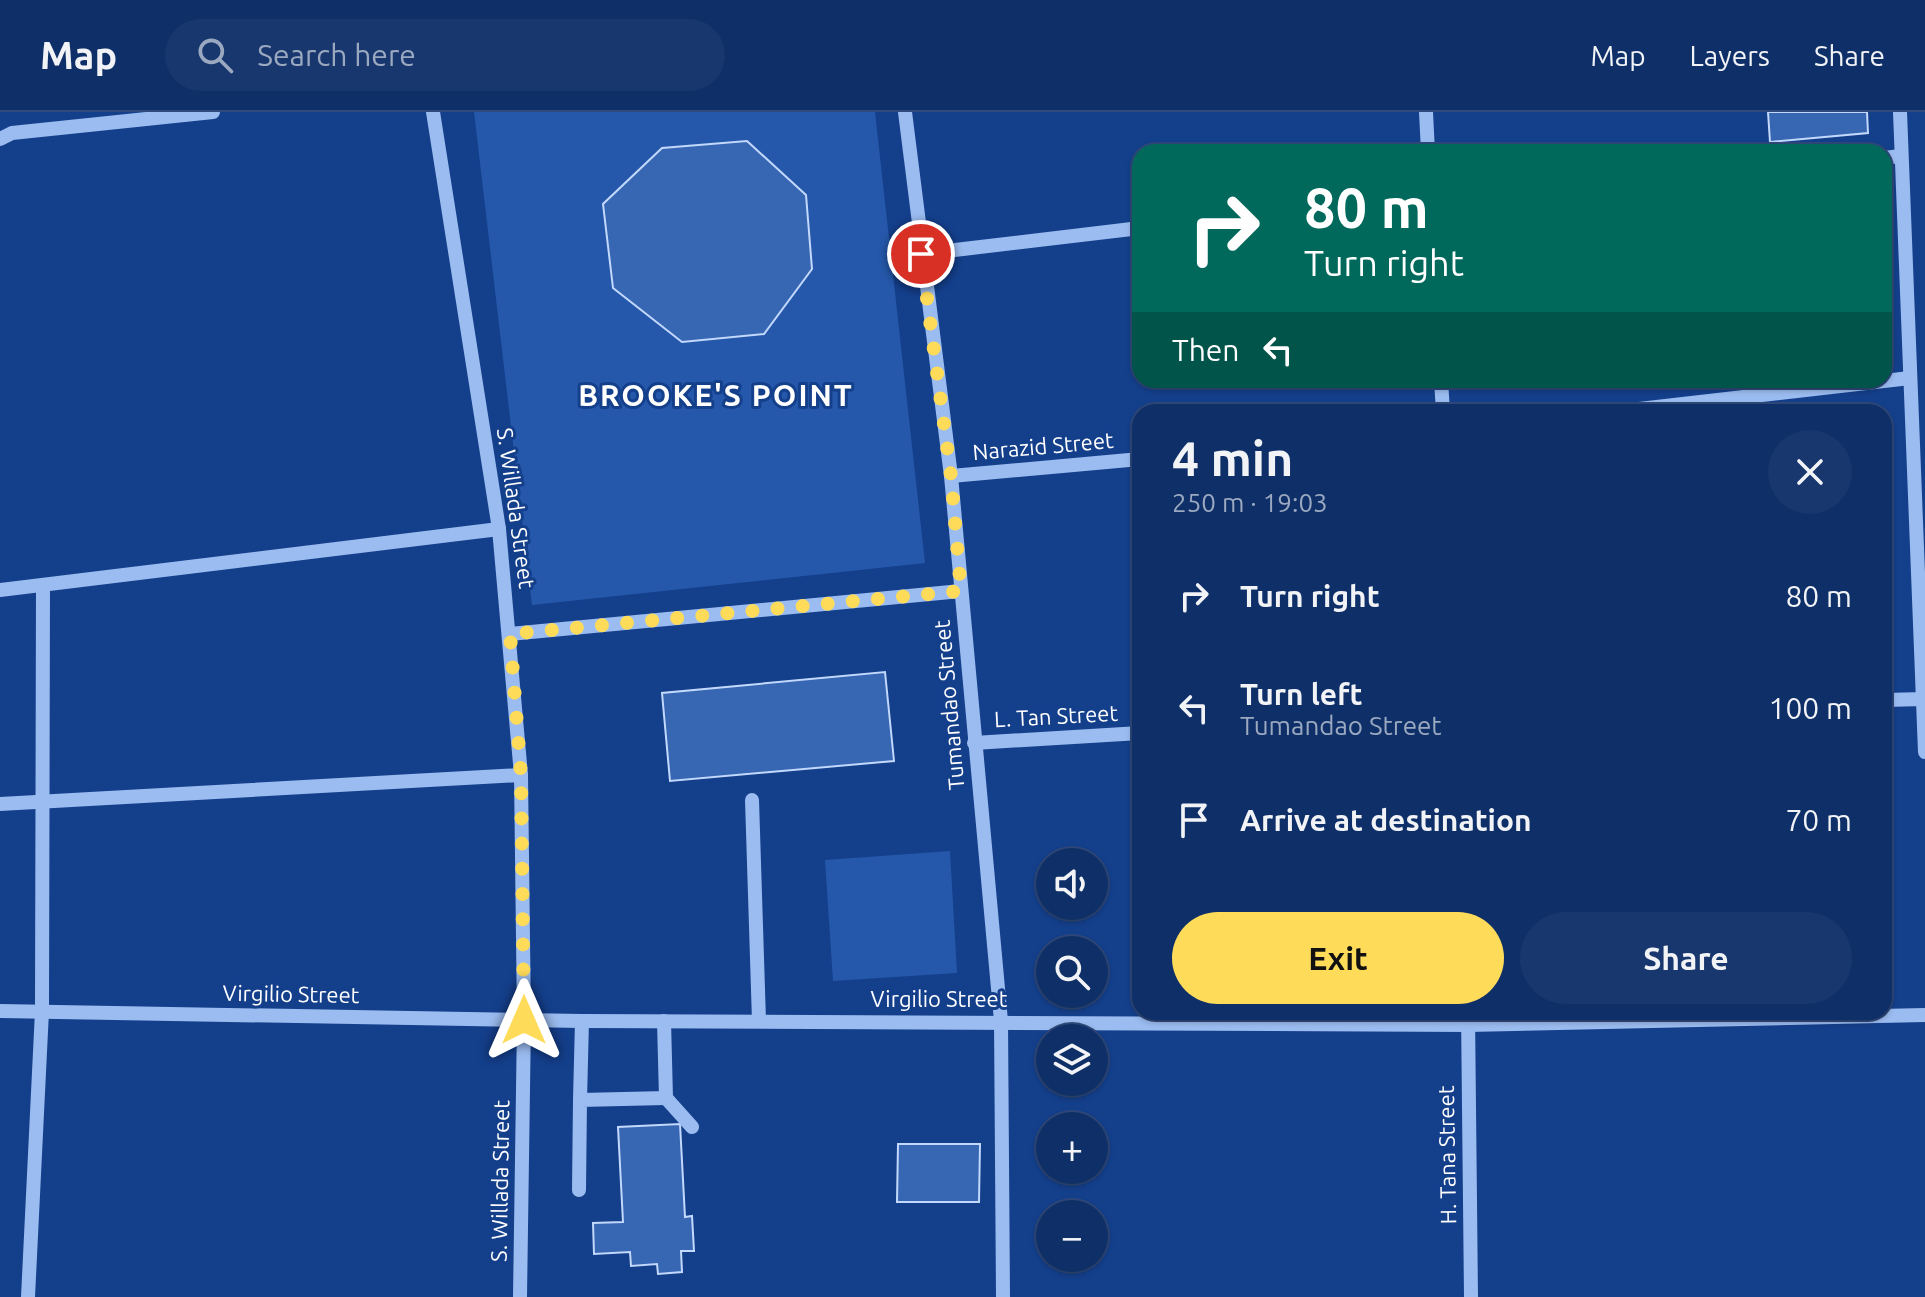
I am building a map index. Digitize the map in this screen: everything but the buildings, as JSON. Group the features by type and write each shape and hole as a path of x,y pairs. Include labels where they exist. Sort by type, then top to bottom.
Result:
{"street":[{"path":"0,139 12,133 213,112"},
{"name":"S. Willada Street","path":"433,112 499,529 521,775 524,1020 520,1297"},
{"name":"Tumandao Street","path":"905,112 951,476 1001,1021 1003,1297"},
{"path":"1426,112 1428,144"},
{"path":"1900,112 1910,378 1922,533 1925,752"},
{"path":"1892,157 1901,156"},
{"path":"921,254 1132,229"},
{"path":"1892,380 1910,378"},
{"path":"1683,404 1823,388"},
{"name":"Narazid Street","path":"951,476 1132,460"},
{"path":"0,590 499,529"},
{"path":"28,1297 42,1011 43,586"},
{"path":"510,634 961,591"},
{"path":"1892,700 1924,699"},
{"name":"L. Tan Street","path":"974,743 1132,733"},
{"path":"0,804 521,775"},
{"path":"752,800 759,1021"},
{"name":"Virgilio Street","path":"0,1011 582,1021 1157,1020"},
{"name":"Virgilio Street","path":"1892,1015 1925,1015"},
{"name":"H. Tana Street","path":"1468,1020 1471,1297"},
{"path":"579,1190 582,1021"},
{"path":"664,1021 666,1098 692,1127"},
{"path":"580,1100 666,1098"}],"shaded area":[{"path":"474,112 875,112 925,563 532,605"},
{"path":"950,851 957,973 833,981 825,860"}],"district":[{"name":"BROOKE'S POINT","path":"716,396"}],"route":[{"path":"524,1020 521,775 510,634 961,591 951,476 921,254"}]}
